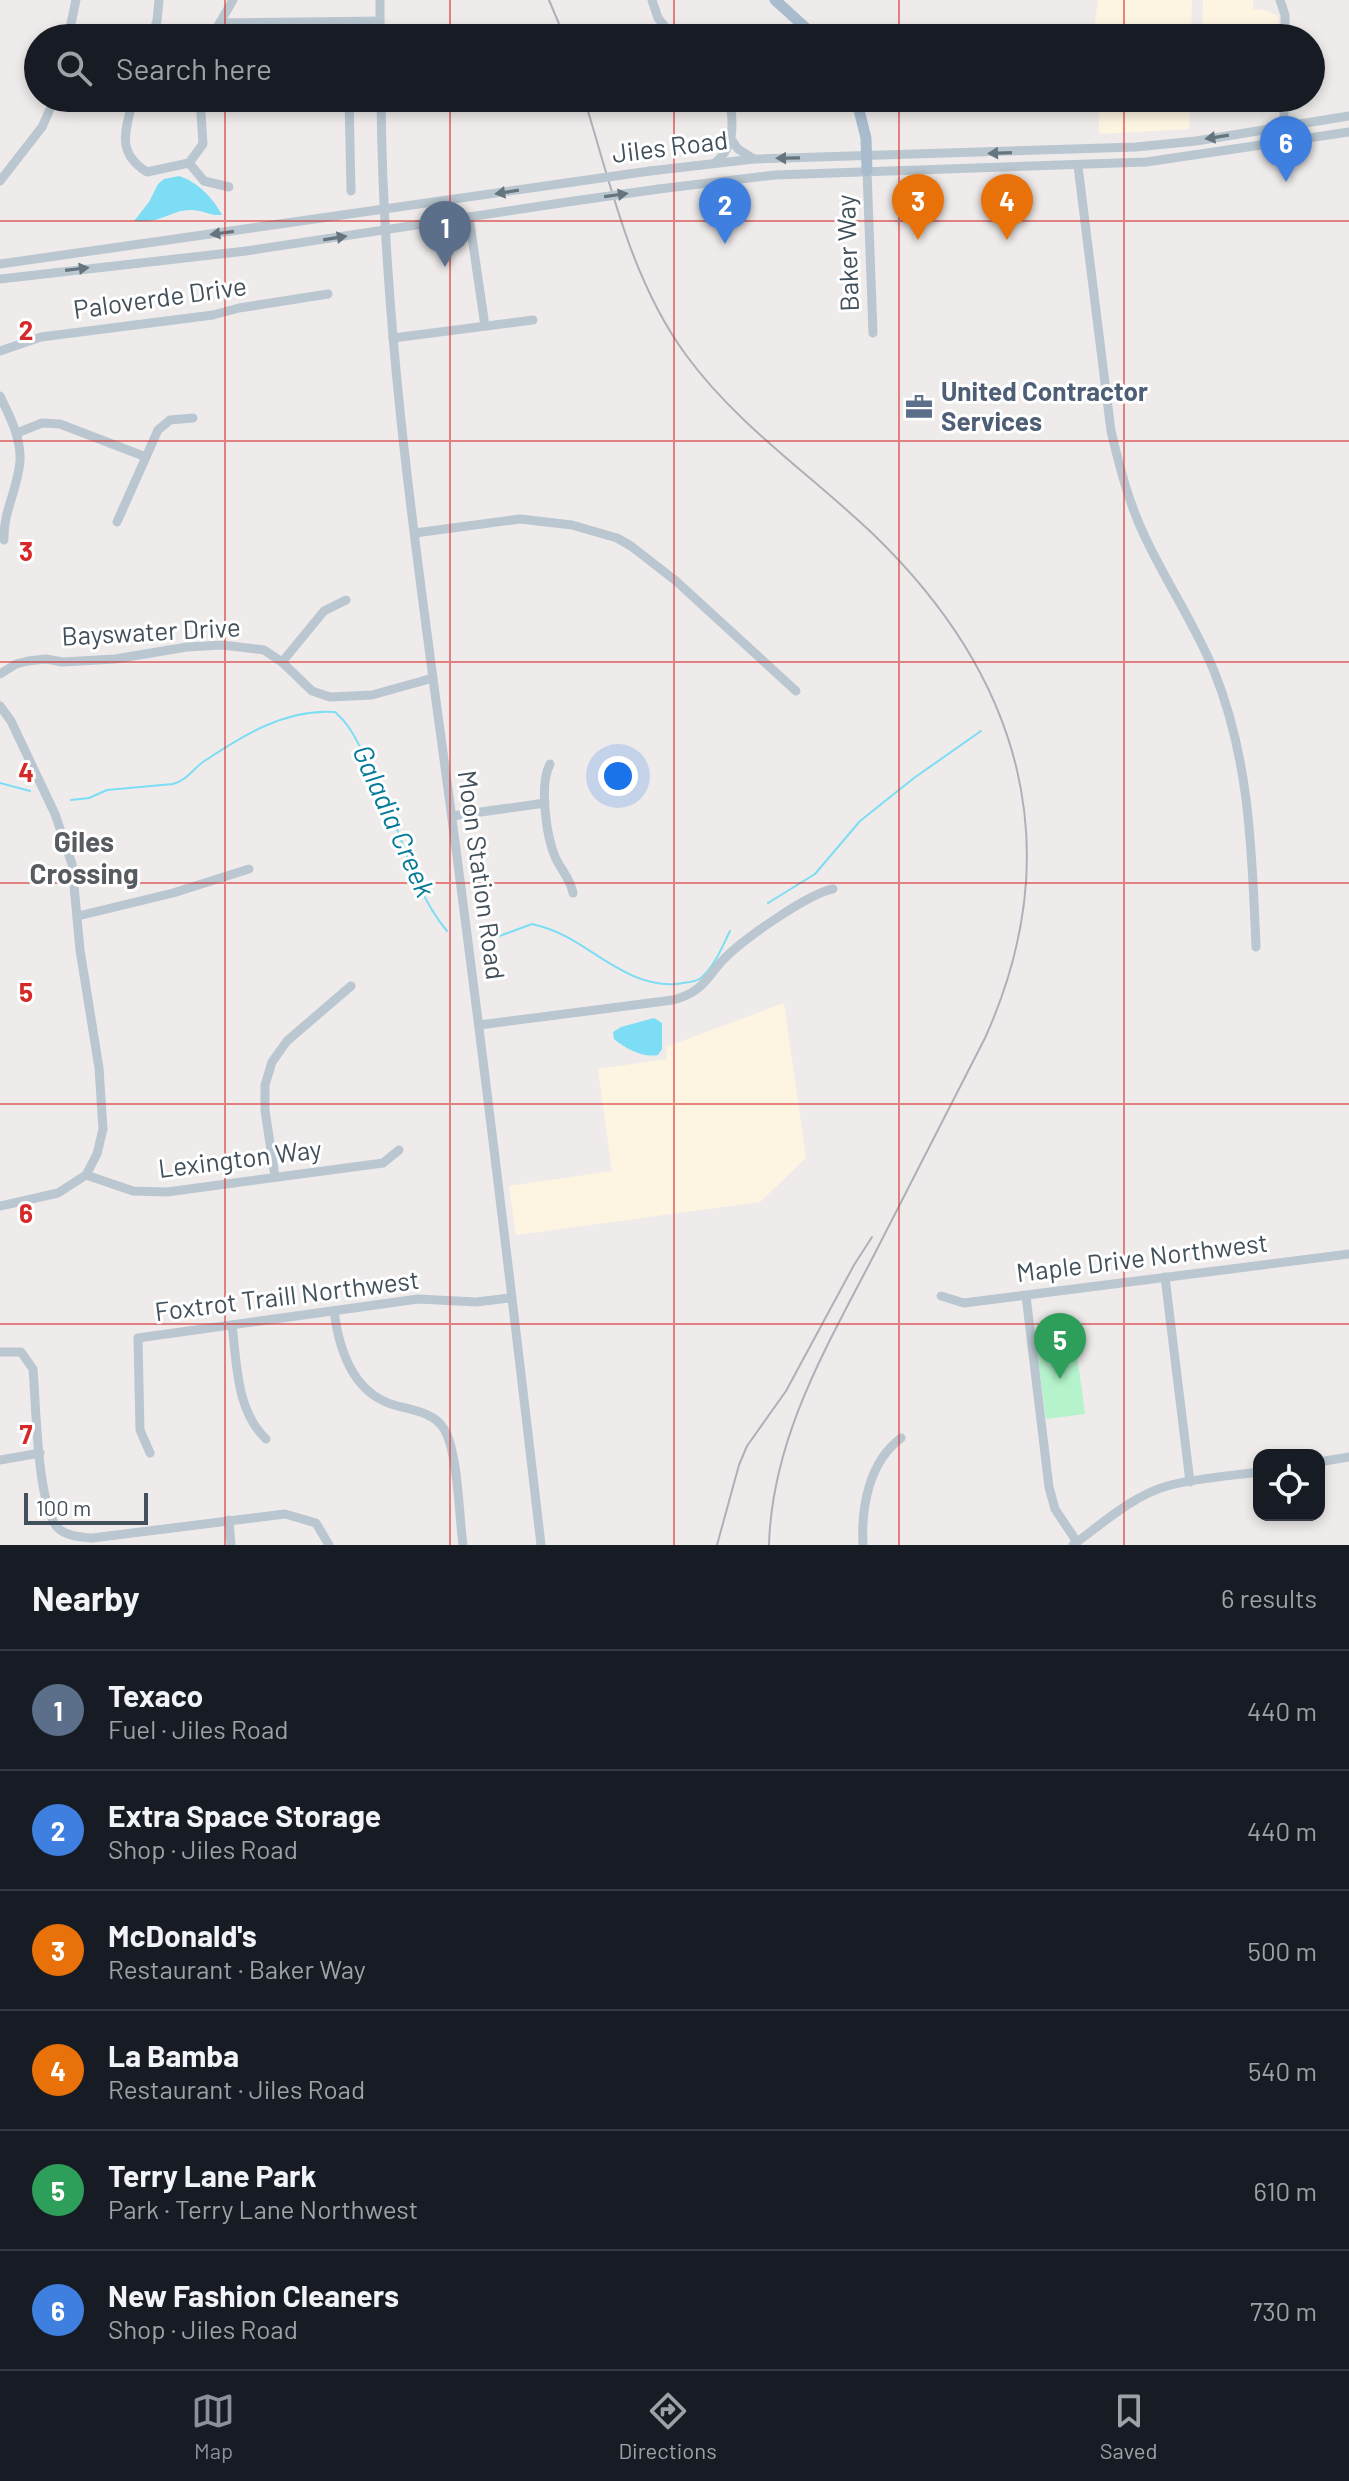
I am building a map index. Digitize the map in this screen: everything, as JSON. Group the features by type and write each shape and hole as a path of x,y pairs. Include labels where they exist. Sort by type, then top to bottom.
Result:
{"main road":[{"path":"775,0 802,24"},
{"path":"860,112 866,136 867,171"}],"street":[{"path":"71,24 76,0"},
{"path":"156,24 159,0"},
{"path":"233,0 220,23 380,21 380,0"},
{"path":"652,0 663,24"},
{"path":"1280,0 1285,24"},
{"path":"0,181 42,127 49,112"},
{"path":"130,112 126,144 133,163 147,172 189,163 203,144 201,112"},
{"path":"349,112 351,191"},
{"name":"Moon Station Road","path":"381,112 384,230 393,338 541,1545"},
{"path":"715,163 726,154 731,139 730,112"},
{"path":"1284,112 1284,126"},
{"name":"Jiles Road","path":"0,264 715,163 754,159 1108,149 1196,141 1349,116"},
{"name":"Jiles Road","path":"0,279 246,251 747,177 1078,166 1180,159 1349,132"},
{"path":"731,139 738,149 754,159"},
{"path":"189,163 204,181 229,187"},
{"path":"1078,166 1111,431 1121,471 1145,538 1214,670 1238,743 1250,820 1256,947"},
{"name":"Baker Way","path":"867,171 873,333"},
{"path":"469,217 485,326"},
{"name":"Paloverde Drive","path":"0,351 41,337 213,315 328,294"},
{"path":"393,338 533,320"},
{"path":"0,396 17,433 19,467 7,509 4,540"},
{"path":"117,522 164,423 193,418"},
{"path":"17,433 42,423 60,424 146,457"},
{"path":"415,533 520,519 572,525 617,538 676,581 796,691"},
{"path":"282,662 324,611 346,600"},
{"name":"Bayswater Drive","path":"0,674 28,661 115,659 204,645 264,650 282,662 312,691 330,697 372,695 433,678"},
{"path":"0,706 22,744 61,830 72,864 80,950 99,1068 103,1129 97,1154 86,1175 58,1193 0,1206"},
{"path":"550,764 544,774 553,852 573,893"},
{"path":"452,816 545,803"},
{"path":"78,916 173,893 249,869"},
{"path":"479,1025 689,996 702,988 740,945 813,896 833,889"},
{"path":"275,1177 265,1110 265,1085 272,1062 287,1041 351,986"},
{"name":"Lexington Way","path":"86,1175 122,1188 148,1193 167,1192 383,1163 399,1150"},
{"name":"Maple Drive Northwest","path":"941,1296 964,1303 1349,1254"},
{"path":"1165,1277 1190,1482"},
{"path":"1026,1296 1049,1487 1055,1509 1075,1544 1135,1500 1167,1486 1253,1473"},
{"name":"Foxtrot Traill Northwest","path":"150,1453 140,1430 138,1338 427,1298 476,1302 510,1298"},
{"path":"334,1311 344,1356 368,1391 390,1404 425,1414 442,1426 451,1443 463,1545"},
{"path":"232,1325 243,1401 248,1416 266,1439"},
{"path":"0,1352 21,1352 33,1369 44,1491 50,1515 59,1530 75,1536 114,1540 229,1520 285,1514 316,1523 329,1545"},
{"path":"863,1545 864,1516 876,1466 888,1447 901,1438"},
{"path":"0,1460 40,1453"},
{"path":"1325,1461 1349,1457"},
{"path":"229,1520 231,1545"}],"shaded area":[{"path":"1098,0 1192,0 1191,24 1095,24"},
{"path":"1203,0 1253,0 1253,9 1278,16 1278,24 1202,24"},
{"path":"1099,112 1190,112 1189,129 1099,134"},
{"path":"784,1003 806,1158 760,1202 516,1235 509,1186 612,1171 598,1069 667,1059 666,1047"}],"green space":[{"path":"1075,1339 1085,1414 1046,1419 1036,1344"}],"water":[{"path":"179,176 204,191 222,215 191,210 152,221 134,221 158,184 164,179"},
{"path":"654,1018 662,1023 662,1049 658,1055 635,1052 614,1039 613,1032 621,1027"}],"waterway":[{"name":"Galadia Creek","path":"71,800 89,798 107,790 173,784 218,752 265,726 299,714 335,712 351,730 375,773 421,890 447,931"},
{"name":"Galadia Creek","path":"768,903 815,874 860,821 981,731"},
{"name":"Galadia Creek","path":"0,783 30,791"},
{"name":"Galadia Creek","path":"494,938 532,924 560,934 627,973 663,984 701,978 714,962 730,931"}],"railway":[{"path":"549,0 559,24"},
{"path":"588,112 637,264 667,326 686,355 706,381 751,427 873,534 924,589 965,646 996,706 1016,768 1026,832 1024,899 1011,967 985,1038 820,1359 791,1431 780,1468 772,1506 769,1545"},
{"path":"717,1545 747,1446 786,1391 872,1237"}],"place":[{"name":"New Fashion Cleaners","path":"1286,182"},
{"name":"McDonald's","path":"918,240"},
{"name":"La Bamba","path":"1007,240"},
{"name":"Extra Space Storage","path":"725,244"},
{"name":"Texaco","path":"445,267"},
{"name":"United Contractor Services","path":"919,407"},
{"name":"Terry Lane Park","path":"1060,1379"}],"district":[{"name":"Giles Crossing","path":"84,858"}]}
